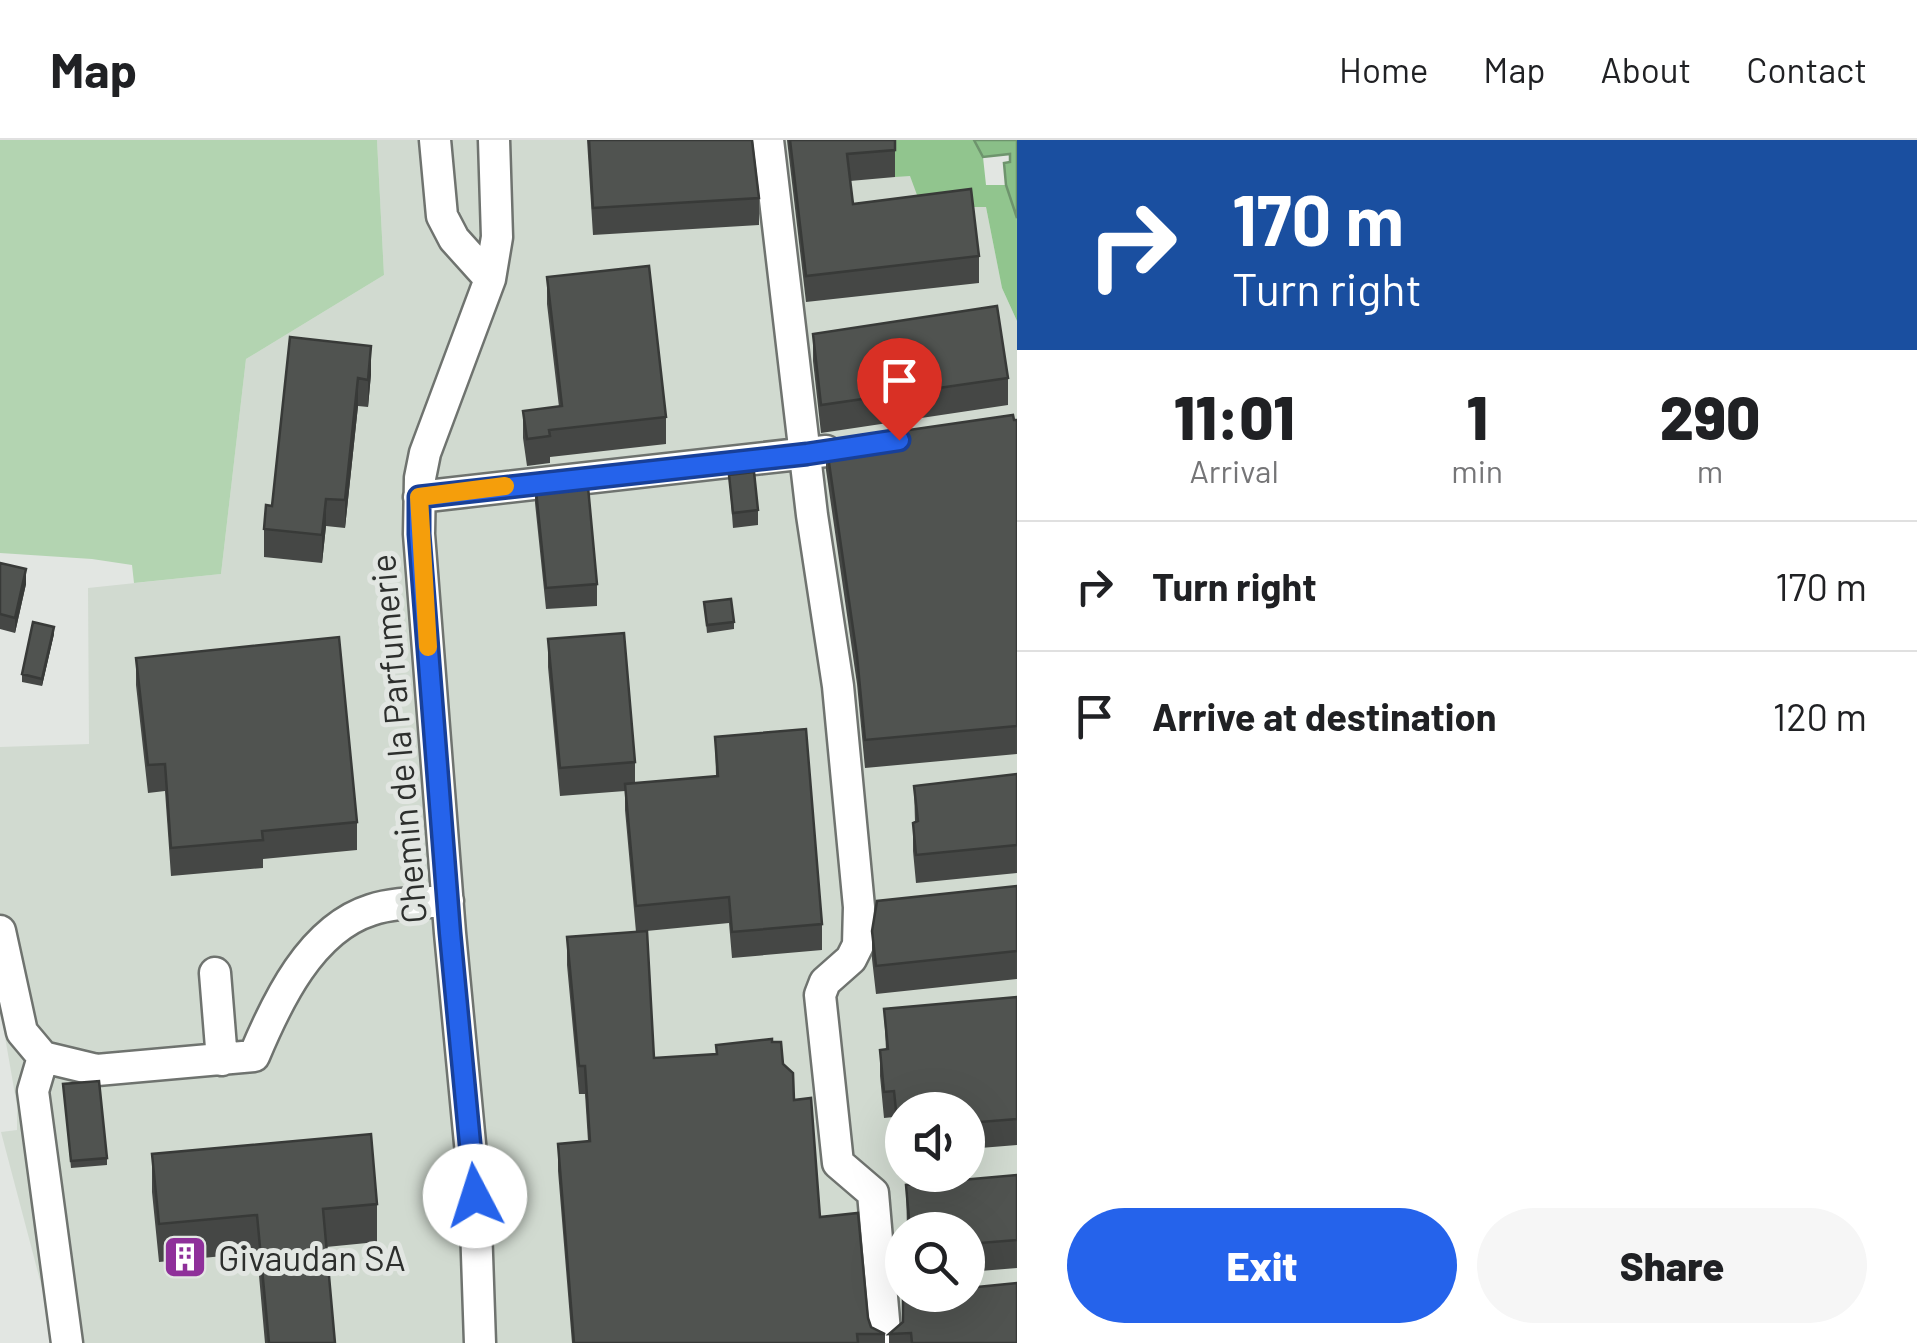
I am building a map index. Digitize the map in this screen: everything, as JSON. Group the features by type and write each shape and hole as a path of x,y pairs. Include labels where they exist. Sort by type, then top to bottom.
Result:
{"street":[{"path":"436,140 442,216 454,240 490,279"},
{"name":"Chemin de la Parfumerie","path":"480,1343 475,1196 448,902 419,497 426,453 490,279 497,237 494,140"},
{"path":"768,140 812,515 838,686 859,907 858,944 822,987 820,996 838,1164 873,1193 886,1343"},
{"path":"419,497 860,446"},
{"path":"0,931 22,1032 43,1056 97,1070 254,1056 269,1019 310,955 337,927 382,907 448,902"},
{"path":"214,973 222,1060"},
{"path":"43,1056 33,1091 68,1343"}],"shaded area":[{"path":"0,140 377,140 384,275 246,359 221,574 134,583 132,565 0,553"},
{"path":"377,140 927,140 986,207 1002,288 1017,321 1017,1343 51,1343 46,1303 1,1132 17,1130 17,1106 0,1008 0,747 89,744 88,588 221,574 246,359 384,275"},
{"path":"884,140 974,140 983,157 986,185 1006,185 1017,218 1017,321 1002,288 986,207 970,207 927,222 910,176 895,177 893,147"},
{"path":"974,140 1017,140 1017,218 1006,185 1004,163 1010,162 1010,154 983,157"}],"building":[{"path":"589,140 752,140 759,198 593,208"},
{"path":"790,140 895,140 895,150 847,154 853,204 971,189 979,256 806,276"},
{"path":"649,266 666,417 549,430 550,436 527,439 523,411 562,406 547,277"},
{"path":"997,306 1008,378 821,405 813,334"},
{"path":"290,337 371,346 368,380 358,378 345,500 326,499 322,535 264,529 266,505 272,506"},
{"path":"1013,415 1017,420 1017,726 865,740 826,442"},
{"path":"754,472 758,510 733,513 729,475"},
{"path":"587,476 597,584 546,588 535,481"},
{"path":"0,563 26,569 15,618 0,614"},
{"path":"731,599 734,622 707,625 704,602"},
{"path":"33,622 54,627 42,679 22,674"},
{"path":"624,633 635,762 560,768 548,639"},
{"path":"339,637 357,822 262,831 263,840 171,848 165,764 148,765 136,658"},
{"path":"806,729 822,924 732,932 729,897 636,906 625,784 718,776 715,737"},
{"path":"1017,774 1017,845 916,855 914,786"},
{"path":"1017,886 1017,951 876,966 872,931 877,901"},
{"path":"647,931 654,1058 717,1054 716,1045 772,1039 781,1042 783,1064 793,1073 794,1100 811,1098 820,1217 858,1213 868,1318 871,1327 885,1334 857,1334 858,1343 574,1343 558,1144 590,1141 585,1066 579,1066 567,937"},
{"path":"1017,997 1017,1119 985,1122 985,1092 884,1092 880,1050 888,1049 884,1009"},
{"path":"99,1081 107,1158 71,1161 63,1084"},
{"name":"Givaudan SA","path":"371,1134 377,1204 323,1209 335,1343 269,1343 257,1215 159,1224 152,1154"},
{"path":"1017,1175 1017,1240 985,1243 985,1212 908,1212 907,1192 985,1192 985,1178"},
{"path":"1017,1283 1017,1343 912,1343 911,1333 889,1334 903,1322 903,1312 985,1312 985,1286"}],"slow traffic":[{"path":"428,647 419,497 505,486"}],"place":[{"name":"Givaudan SA","path":"185,1257"}],"route":[{"path":"475,1196 450,933 419,497 807,454 899,440"}]}
